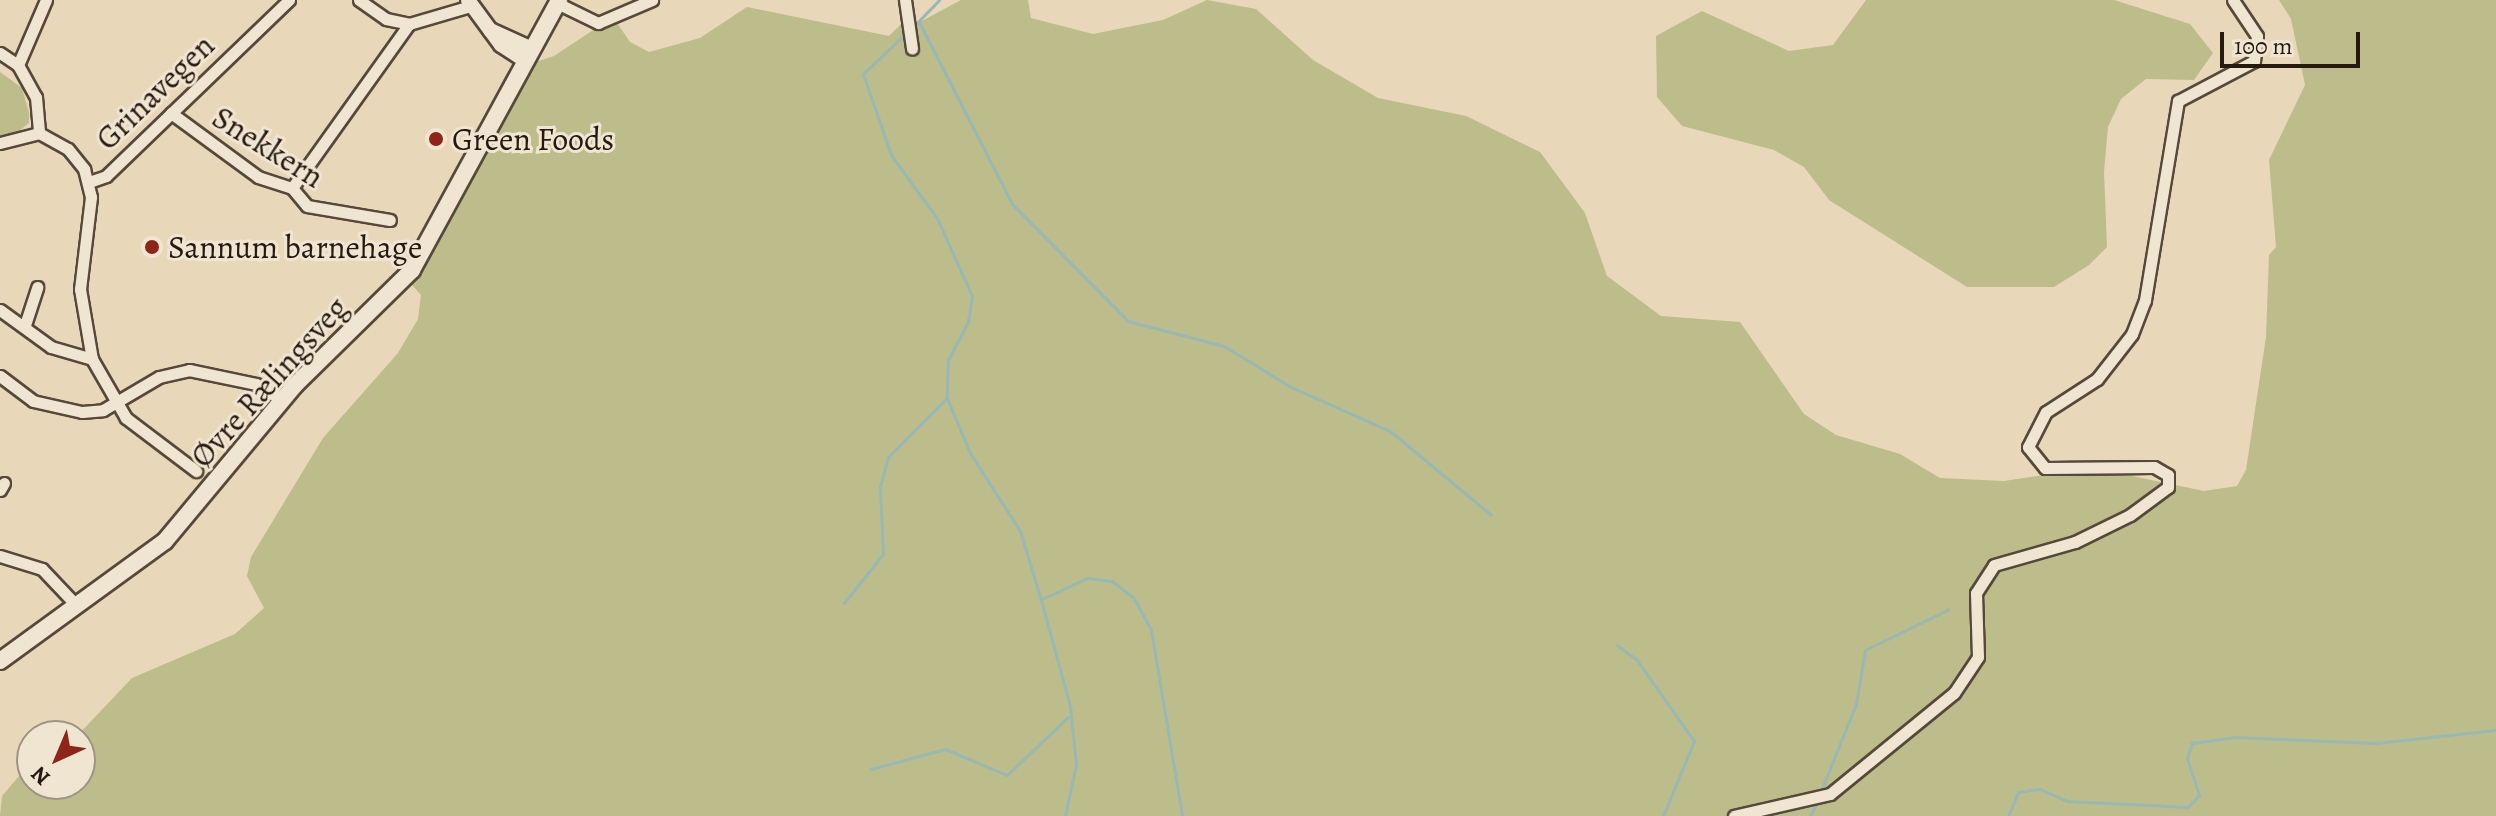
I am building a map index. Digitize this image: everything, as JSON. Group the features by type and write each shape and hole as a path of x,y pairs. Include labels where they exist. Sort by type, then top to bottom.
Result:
{"main road":[{"name":"Øvre Rælingsveg","path":"0,661 165,541 282,400 424,255 527,54 558,1"}],"street":[{"path":"18,65 46,0"},
{"name":"Grinavegen","path":"89,182 106,176 289,0"},
{"path":"359,0 386,19 409,24 469,3 490,30 527,54"},
{"path":"558,1 598,23 652,0"},
{"path":"905,0 912,48"},
{"path":"1734,816 1830,794 1954,693 1978,657 1976,593 1994,565 2075,542 2130,515 2168,487 2168,475 2154,467 2045,468 2028,447 2046,412 2097,379 2132,334 2147,289 2178,101 2254,61 2257,36 2233,0"},
{"path":"292,188 409,24"},
{"path":"0,53 18,65 36,97 39,133"},
{"name":"Snekkern","path":"171,113 258,177 292,188 307,206 390,220"},
{"path":"0,143 39,133 77,157 89,182 80,289 92,359 113,404 196,471"},
{"path":"25,325 37,287"},
{"path":"0,310 25,325 51,347 92,359"},
{"path":"0,376 53,407 95,412 159,377 189,370 256,384 282,400"},
{"path":"0,556 42,569 77,606"}],"green space":[{"path":"961,0 1028,0 1031,18 1093,34 1163,20 1207,0 1256,9 1313,60 1378,98 1466,116 1540,152 1585,213 1607,276 1661,316 1740,322 1804,414 1836,435 1900,454 1940,478 2004,481 2065,472 2132,476 2204,491 2237,486 2246,470 2266,337 2269,255 2276,247 2269,160 2305,85 2291,19 2279,0 2496,0 2496,816 0,816 2,796 16,780 16,800 96,800 96,720 92,720 132,678 235,634 264,608 247,576 251,557 323,438 398,353 418,319 421,295 402,274 508,71 554,56 613,17 630,42 649,52 700,38 747,7 889,36 903,22 918,23"},
{"path":"1866,0 2114,0 2190,24 2213,53 2194,80 2146,79 2121,99 2108,127 2104,172 2107,247 2089,265 2054,287 1967,287 1829,200 1804,167 1774,150 1682,126 1657,97 1656,36 1702,11 1789,51 1833,45"},
{"path":"0,72 22,88 29,123 0,146"}],"waterway":[{"path":"912,28 939,0"},
{"path":"919,22 1012,204 1128,321 1224,346 1291,387 1390,431 1491,515"},
{"path":"906,33 863,74 891,155 937,218 972,296 968,322 948,360 947,398 970,453 1020,531 1041,600 1070,706 1076,765 1065,816"},
{"path":"844,603 883,554 880,487 888,457 947,398"},
{"path":"1042,599 1087,578 1112,581 1134,598 1151,630 1182,816"},
{"path":"1820,793 1856,704 1865,650 1949,609"},
{"path":"1617,645 1637,660 1694,741 1663,816"},
{"path":"871,769 945,749 1007,775 1068,717"},
{"path":"2008,816 2018,792 2040,789 2067,801 2188,807 2199,795 2187,758 2192,743 2236,737 2376,743 2496,730"},
{"path":"1810,816 1818,800"}],"place":[{"name":"Green Foods","path":"436,139"},
{"name":"Sannum barnehage","path":"152,247"}]}
